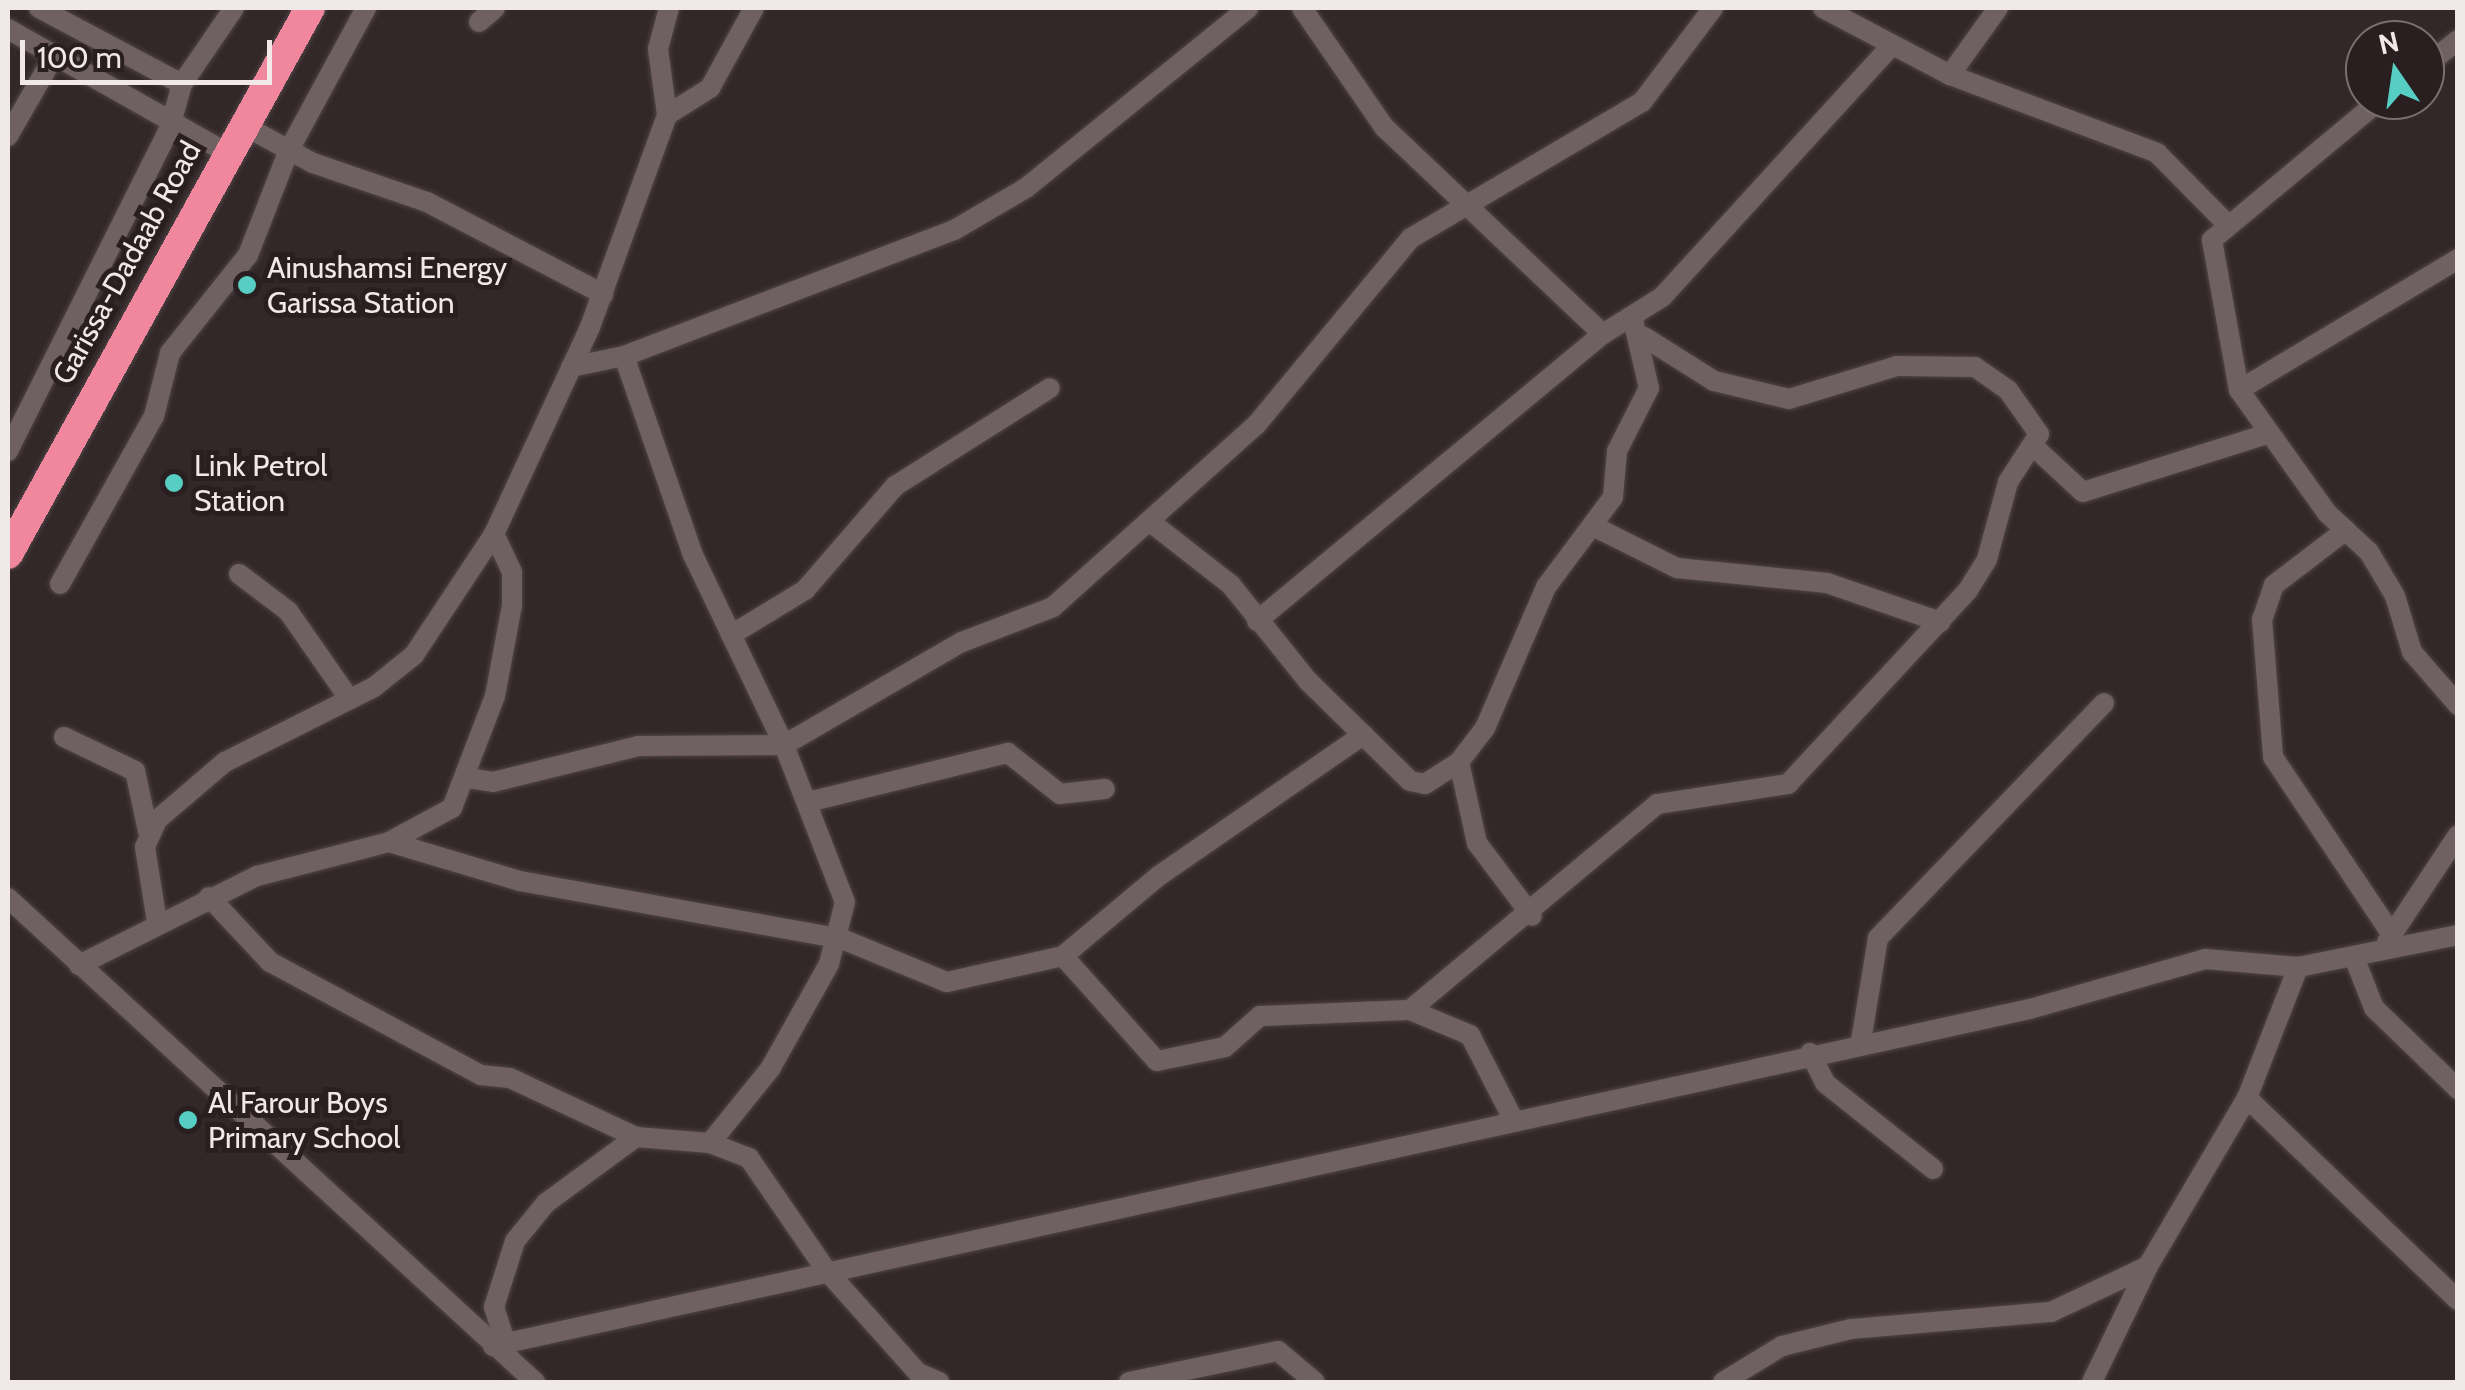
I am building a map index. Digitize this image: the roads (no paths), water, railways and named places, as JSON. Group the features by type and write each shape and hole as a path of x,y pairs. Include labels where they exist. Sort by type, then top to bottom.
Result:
{"highway":[{"name":"Garissa-Dadaab Road","path":"8,554 310,8"}],"street":[{"path":"39,8 182,84"},
{"path":"8,450 170,127 182,84 234,8"},
{"path":"60,584 154,416 170,353 248,255 289,150 366,8"},
{"path":"148,831 225,762 350,700 414,655 494,534 603,294 668,114 658,50 668,8"},
{"path":"668,114 710,88 754,8"},
{"path":"571,367 624,356 954,230 1026,188 1248,8"},
{"path":"1302,8 1384,127 1603,334"},
{"path":"468,778 492,782 638,746 784,745 962,642 1053,607 1153,524 1279,400 1368,280 1463,200 1642,102 1713,8"},
{"path":"1822,8 1950,76 2157,153 2224,221"},
{"path":"1950,76 1998,8"},
{"path":"8,29 170,127 228,153"},
{"path":"1257,621 1603,334 1639,329 1766,193 1892,45"},
{"path":"8,136 54,56"},
{"path":"2354,120 2224,221 2212,240 2239,390 2267,434 2382,572 2412,652 2458,705"},
{"path":"243,125 289,150 427,202 603,294"},
{"path":"2239,390 2458,259"},
{"path":"1153,524 1231,586 1257,621 1363,735 1410,781 1425,784 1459,762 1499,702 1546,587 1612,497 1617,450 1648,395 1639,329"},
{"path":"1410,1010 1532,916 1657,804 1788,784 1940,622 1987,558 2008,482 2039,434 2028,413 1975,367 1897,366 1789,399 1714,381 1639,329"},
{"path":"624,356 693,554 784,745 843,890 842,939 770,1069 710,1142"},
{"path":"732,635 805,590 896,486 1050,388"},
{"path":"2032,445 2083,492 2267,434"},
{"path":"1593,526 1677,568 1826,583 1940,622"},
{"path":"2346,530 2274,585 2262,619 2273,756 2386,944"},
{"path":"79,965 209,897 389,842 452,808 468,778 515,585 494,534"},
{"path":"239,574 288,611 350,700"},
{"path":"1861,1042 1878,938 2104,703"},
{"path":"389,842 520,881 842,939 947,982 1063,956 1160,876 1363,735"},
{"path":"64,738 135,771 148,831 157,922"},
{"path":"808,802 1008,753 1060,794 1106,789"},
{"path":"1459,762 1477,843 1532,916"},
{"path":"2386,944 2458,835"},
{"path":"209,897 270,962 319,992 480,1075 510,1078 636,1136 710,1142 749,1158 826,1270 918,1372 939,1382"},
{"path":"8,898 499,1344 536,1382"},
{"path":"499,1344 1861,1042 2228,955 2298,967 2354,958 2386,944 2458,936"},
{"path":"1063,956 1162,1062 1225,1047 1260,1016 1410,1010 1470,1036 1512,1117"},
{"path":"2354,958 2374,1008 2458,1089"},
{"path":"2092,1382 2148,1266 2247,1098 2298,967"},
{"path":"1810,1053 1824,1083 1932,1169"},
{"path":"2247,1098 2458,1300"},
{"path":"499,1344 494,1307 515,1241 546,1203 636,1136"},
{"path":"1723,1382 1765,1351 1851,1329 2086,1303 2148,1266"},
{"path":"1129,1382 1278,1350 1315,1382"}],"place":[{"name":"Ainushamsi Energy Garissa Station","path":"247,285"},
{"name":"Link Petrol Station","path":"174,483"},
{"name":"Al Farour Boys Primary School","path":"188,1120"}]}
